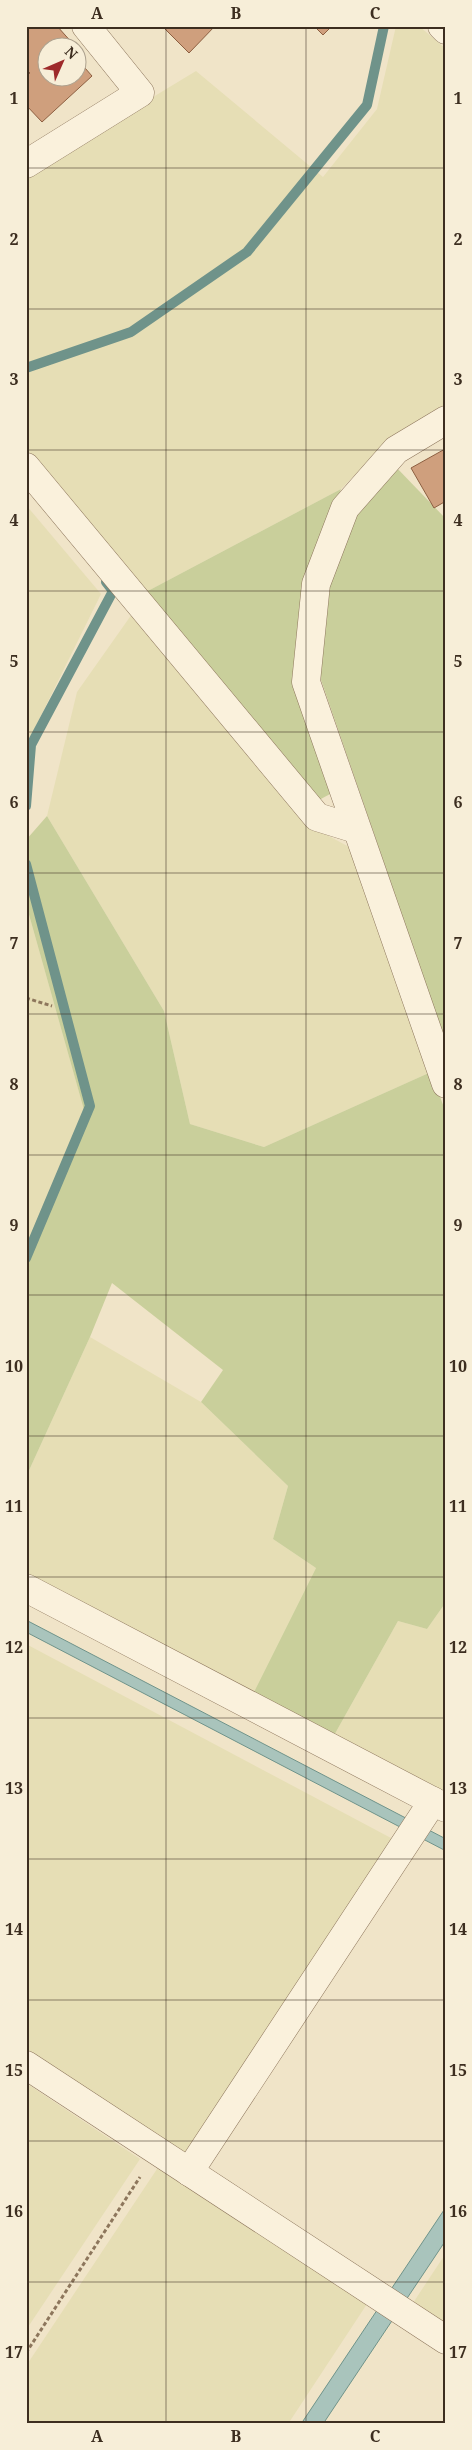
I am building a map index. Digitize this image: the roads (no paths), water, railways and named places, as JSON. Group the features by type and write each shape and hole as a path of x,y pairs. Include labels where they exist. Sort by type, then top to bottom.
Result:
{"street":[{"path":"26,164 140,93 86,26"},
{"path":"442,26 446,30"},
{"path":"446,420 396,450 345,508 316,584 306,682 446,1084"},
{"path":"26,467 317,817 356,829"},
{"path":"26,1588 440,1804 403,1846 189,2172"},
{"path":"26,2066 446,2340"}],"water":[{"path":"26,1620 446,1839 446,1851 26,1632"},
{"path":"446,2207 446,2240 323,2424 301,2424"}],"waterway":[{"path":"26,368 131,332 247,252 367,105 384,26"},
{"path":"26,806 31,745 113,591 106,582"},
{"path":"26,864 90,1106 26,1258"}]}
